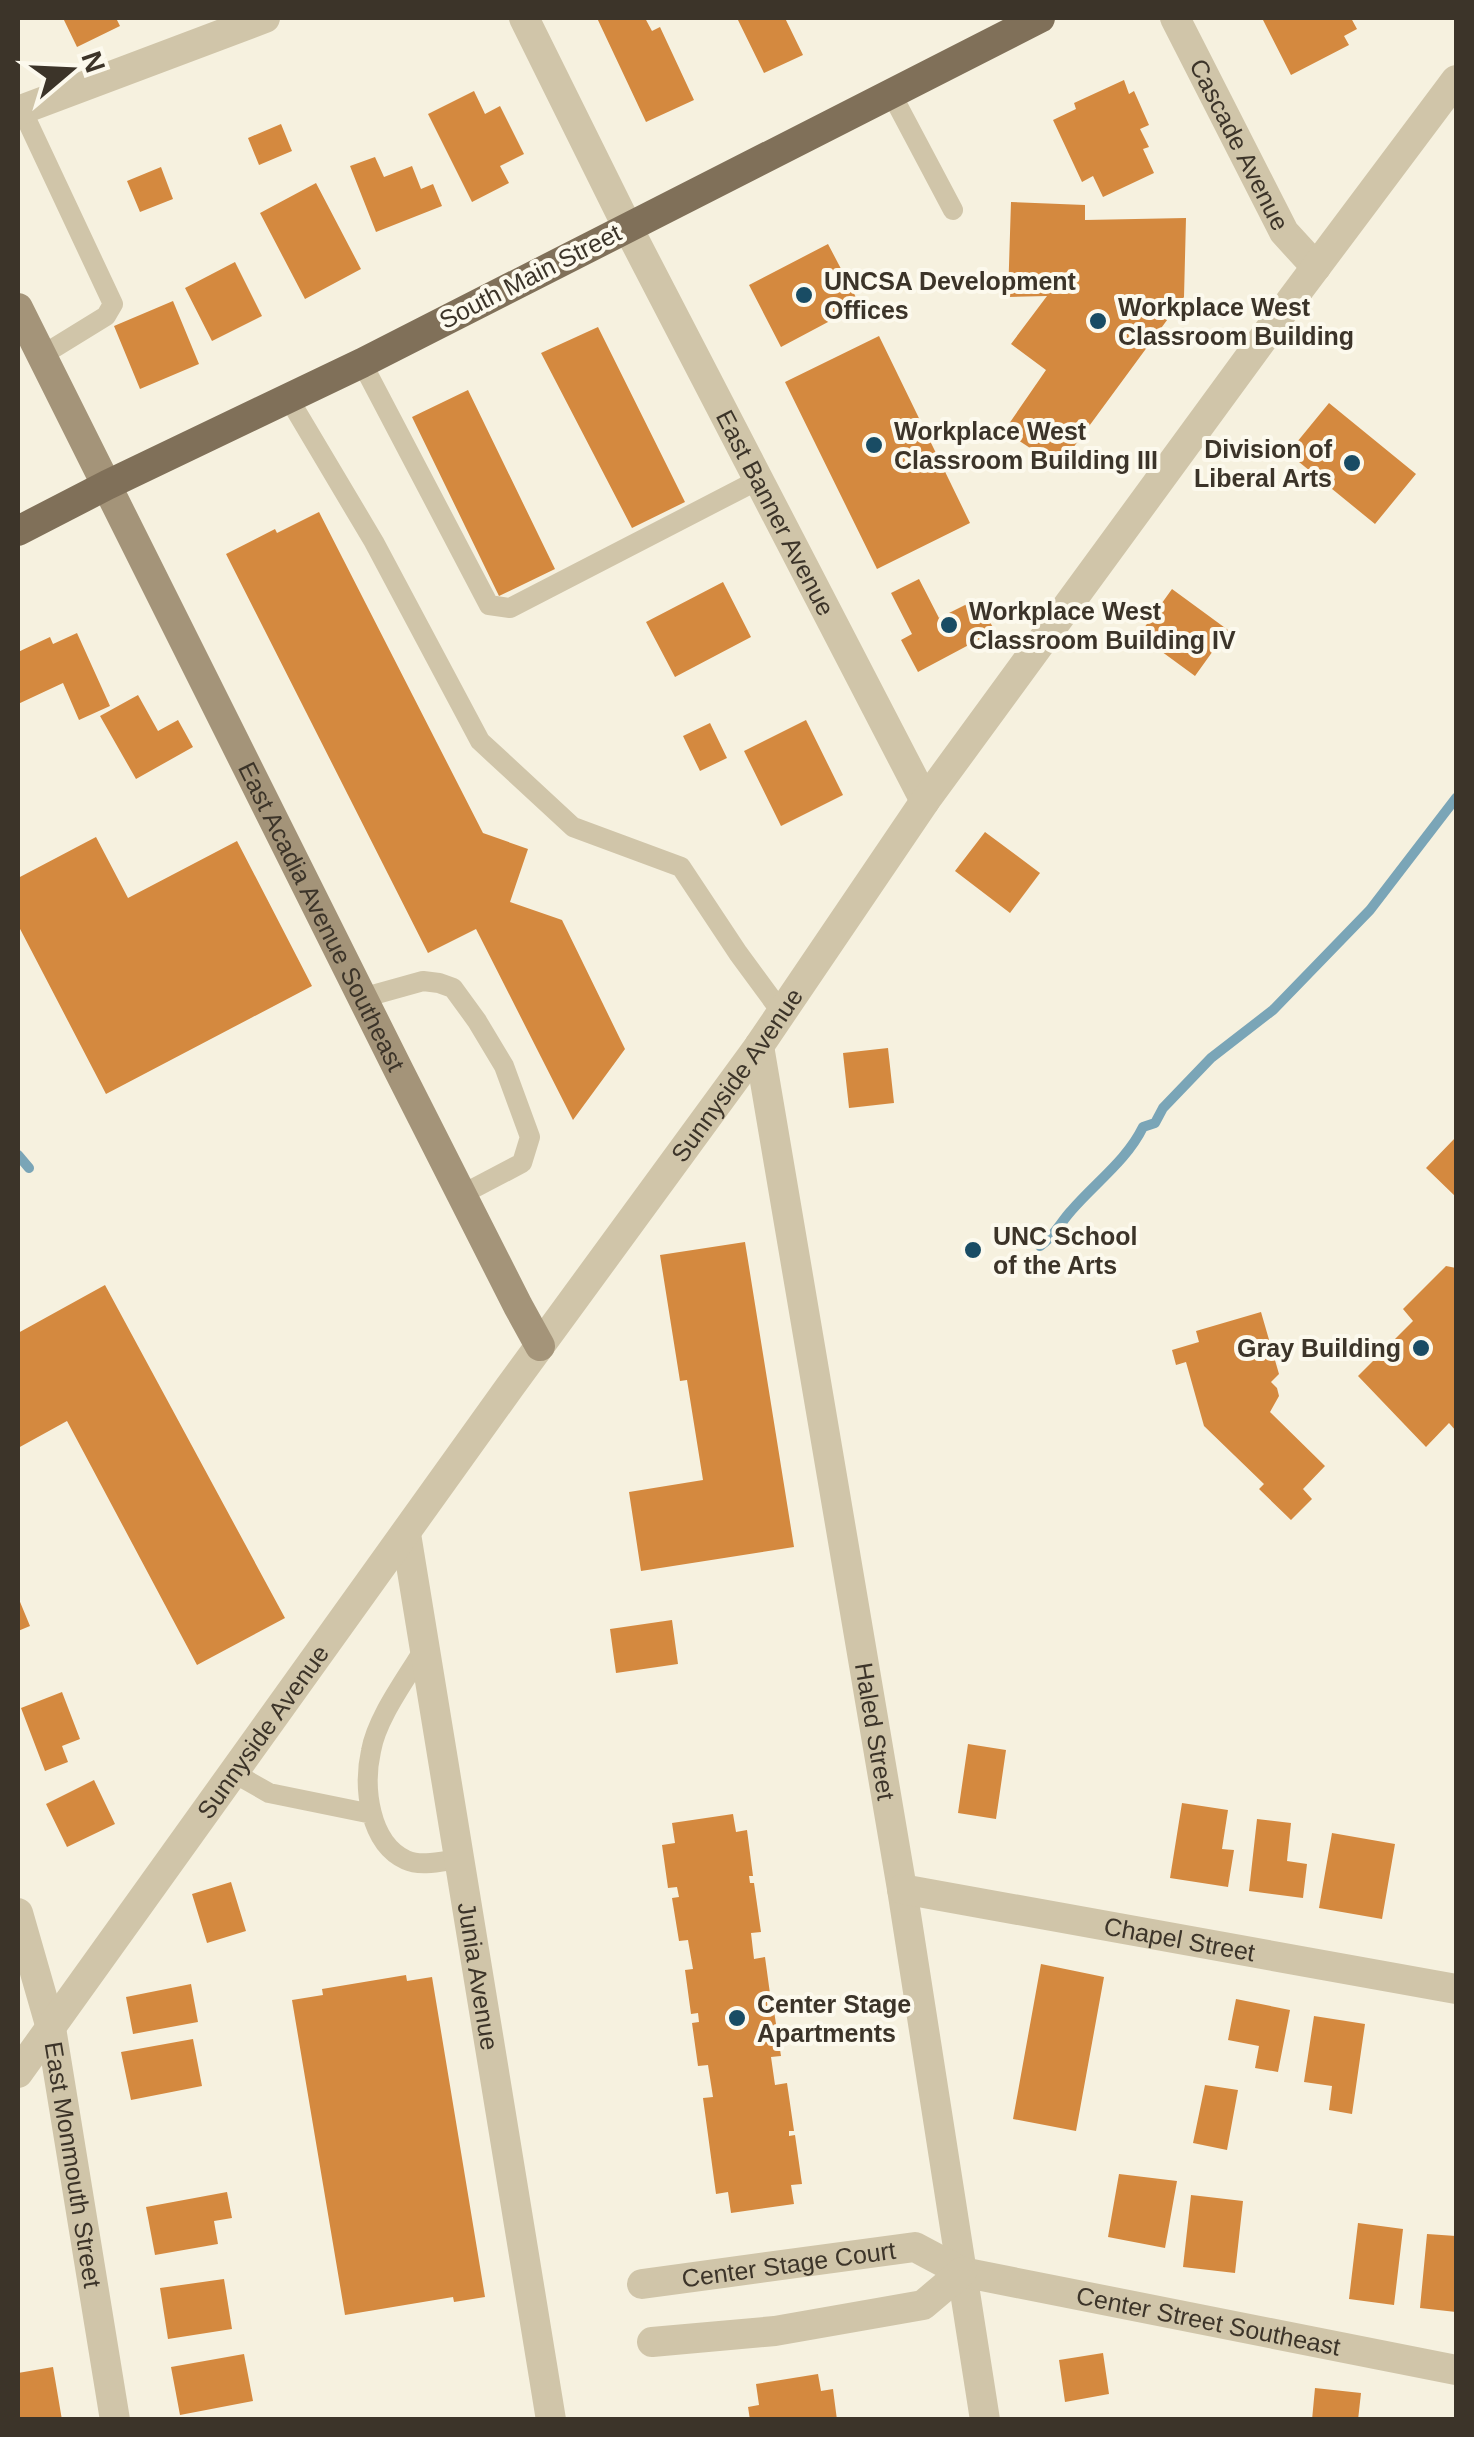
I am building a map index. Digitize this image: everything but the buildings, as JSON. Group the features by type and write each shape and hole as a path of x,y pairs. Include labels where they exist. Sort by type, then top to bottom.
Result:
{"main road":[{"name":"South Main Street","path":"18,532 362,363 1040,18"}],"street":[{"path":"20,111 265,18"},
{"name":"East Banner Avenue","path":"524,18 627,226 925,801"},
{"name":"Cascade Avenue","path":"1176,18 1284,232 1316,267"},
{"name":"Sunnyside Avenue","path":"18,2073 759,1046 925,801 1456,80"},
{"name":"East Acadia Avenue Southeast","path":"18,308 540,1346"},
{"name":"Haled Street","path":"759,1046 902,1888 985,2420"},
{"name":"Junia Avenue","path":"406,1534 551,2420"},
{"name":"Chapel Street","path":"902,1888 1456,1989"},
{"name":"East Monmouth Street","path":"18,1912 51,2028 115,2420"},
{"name":"Center Stage Court","path":"642,2284 914,2247 962,2272"},
{"path":"652,2342 775,2330 923,2305 962,2272"},
{"name":"Center Street Southeast","path":"962,2272 1456,2370"}],"lane":[{"path":"890,93 952,210"},
{"path":"20,111 113,304 106,316 42,356"},
{"path":"362,363 489,605 510,608 758,480"},
{"path":"289,399 374,542 480,742 573,827 681,867 782,1013"},
{"path":"362,998 424,980 453,988 504,1066 530,1137 522,1163 461,1195"},
{"path":"424,1649 370,1750 368,1786 372,1814 384,1843 407,1861 426,1864 459,1859"},
{"path":"234,1773 269,1793 372,1814"}],"waterway":[{"path":"1040,1246 1120,1161 1143,1127 1155,1123 1163,1108 1211,1058 1273,1010 1370,910 1456,798"},
{"path":"18,1155 29,1168"}],"place":[{"name":"UNCSA Development Offices","path":"804,295"},
{"name":"Workplace West Classroom Building","path":"1098,321"},
{"name":"Workplace West Classroom Building III","path":"874,445"},
{"name":"Division of Liberal Arts","path":"1352,463"},
{"name":"Workplace West Classroom Building IV","path":"949,625"},
{"name":"UNC School of the Arts","path":"973,1250"},
{"name":"Gray Building","path":"1421,1348"},
{"name":"Center Stage Apartments","path":"737,2018"}]}
